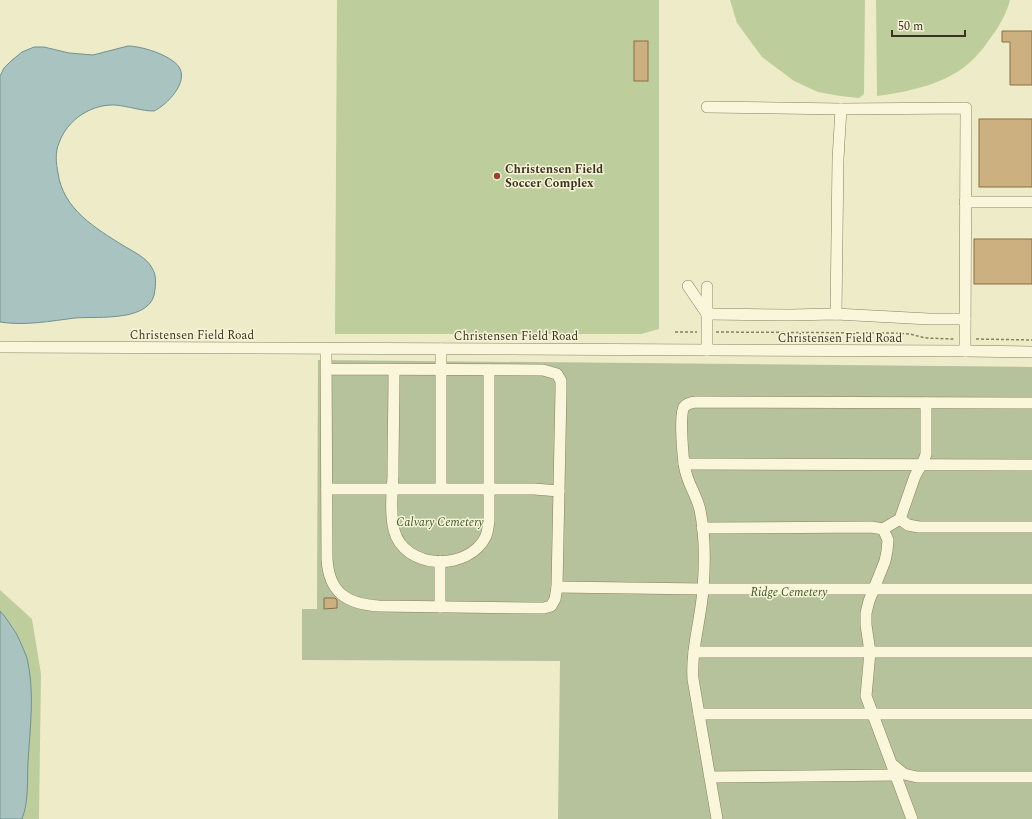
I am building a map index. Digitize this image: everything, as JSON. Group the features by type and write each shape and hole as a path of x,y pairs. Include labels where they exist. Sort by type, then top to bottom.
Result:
{"street":[{"path":"707,107 841,109 966,108 965,345"},
{"path":"836,314 838,159 841,109"},
{"path":"965,202 1032,202"},
{"path":"688,286 707,314"},
{"path":"707,287 707,350"},
{"path":"707,314 836,314 929,319 965,319"},
{"name":"Christensen Field Road","path":"0,347 707,350 965,345 1032,352"},
{"path":"326,349 326,369 327,489 327,562 331,580 340,594 352,601 370,606 548,607 554,603 557,586 560,377 557,374 548,371 326,369"},
{"path":"441,350 441,488"},
{"path":"394,370 392,488 394,529 398,540 407,550 417,557 440,562 461,558 482,543 487,534 489,489 489,370"},
{"path":"716,819 692,668 703,589 702,528 699,507 684,464 683,409 690,403 1032,403"},
{"path":"702,528 871,527 883,529 900,519 915,476 926,454 926,403"},
{"path":"684,464 1032,465"},
{"path":"327,489 441,488 534,489 559,491"},
{"path":"900,519 908,525 918,527 1032,527"},
{"path":"883,529 888,540 887,552 885,561 869,601 866,617 870,652 866,696 912,819"},
{"path":"440,562 440,607"},
{"path":"557,586 703,589 1032,590"},
{"path":"862,589 866,592 869,601"},
{"path":"868,636 874,643 888,652"},
{"path":"694,652 1032,652"},
{"path":"869,670 878,658 888,652"},
{"path":"699,714 1032,714"},
{"path":"892,764 904,774 917,777 1032,777"},
{"path":"710,777 896,775"}],"path":[{"path":"675,332 899,333 965,345 1032,340"}],"green space":[{"name":"Christensen Field Soccer Complex","path":"337,0 659,0 659,329 641,334 335,334"},
{"path":"730,0 865,0 864,94 859,98 818,92 794,81 762,57 737,23"},
{"path":"876,0 1010,0 995,32 981,51 958,72 932,84 919,88 877,96"},
{"name":"Ridge Cemetery","path":"318,360 1032,367 1032,819 558,819 560,661 302,660 302,609 317,609"},
{"path":"0,590 32,619 41,674 39,819 0,819"}],"water":[{"path":"128,46 134,46 155,52 163,55 175,63 179,67 181,73 179,86 165,104 154,111 106,105 97,107 81,115 68,127 63,135 59,143 56,158 61,186 73,207 102,232 150,264 154,273 156,284 152,300 145,308 135,313 123,316 75,318 28,323 0,322 0,76 4,68 11,61 22,52 34,47 44,47 69,53 93,55"},
{"path":"0,611 16,633 27,658 31,684 26,805 22,819 0,819"}],"building":[{"path":"1002,31 1032,31 1032,85 1010,85 1010,42 1002,42"},
{"path":"634,41 648,41 648,81 634,81"},
{"path":"979,119 1032,119 1032,187 979,187"},
{"path":"974,239 1032,239 1032,284 974,284"},
{"path":"324,598 335,598 337,600 337,608 324,609"}],"place":[{"name":"Christensen Field Soccer Complex","path":"497,176"}],"park label":[{"name":"Calvary Cemetery","path":"440,522"}]}
